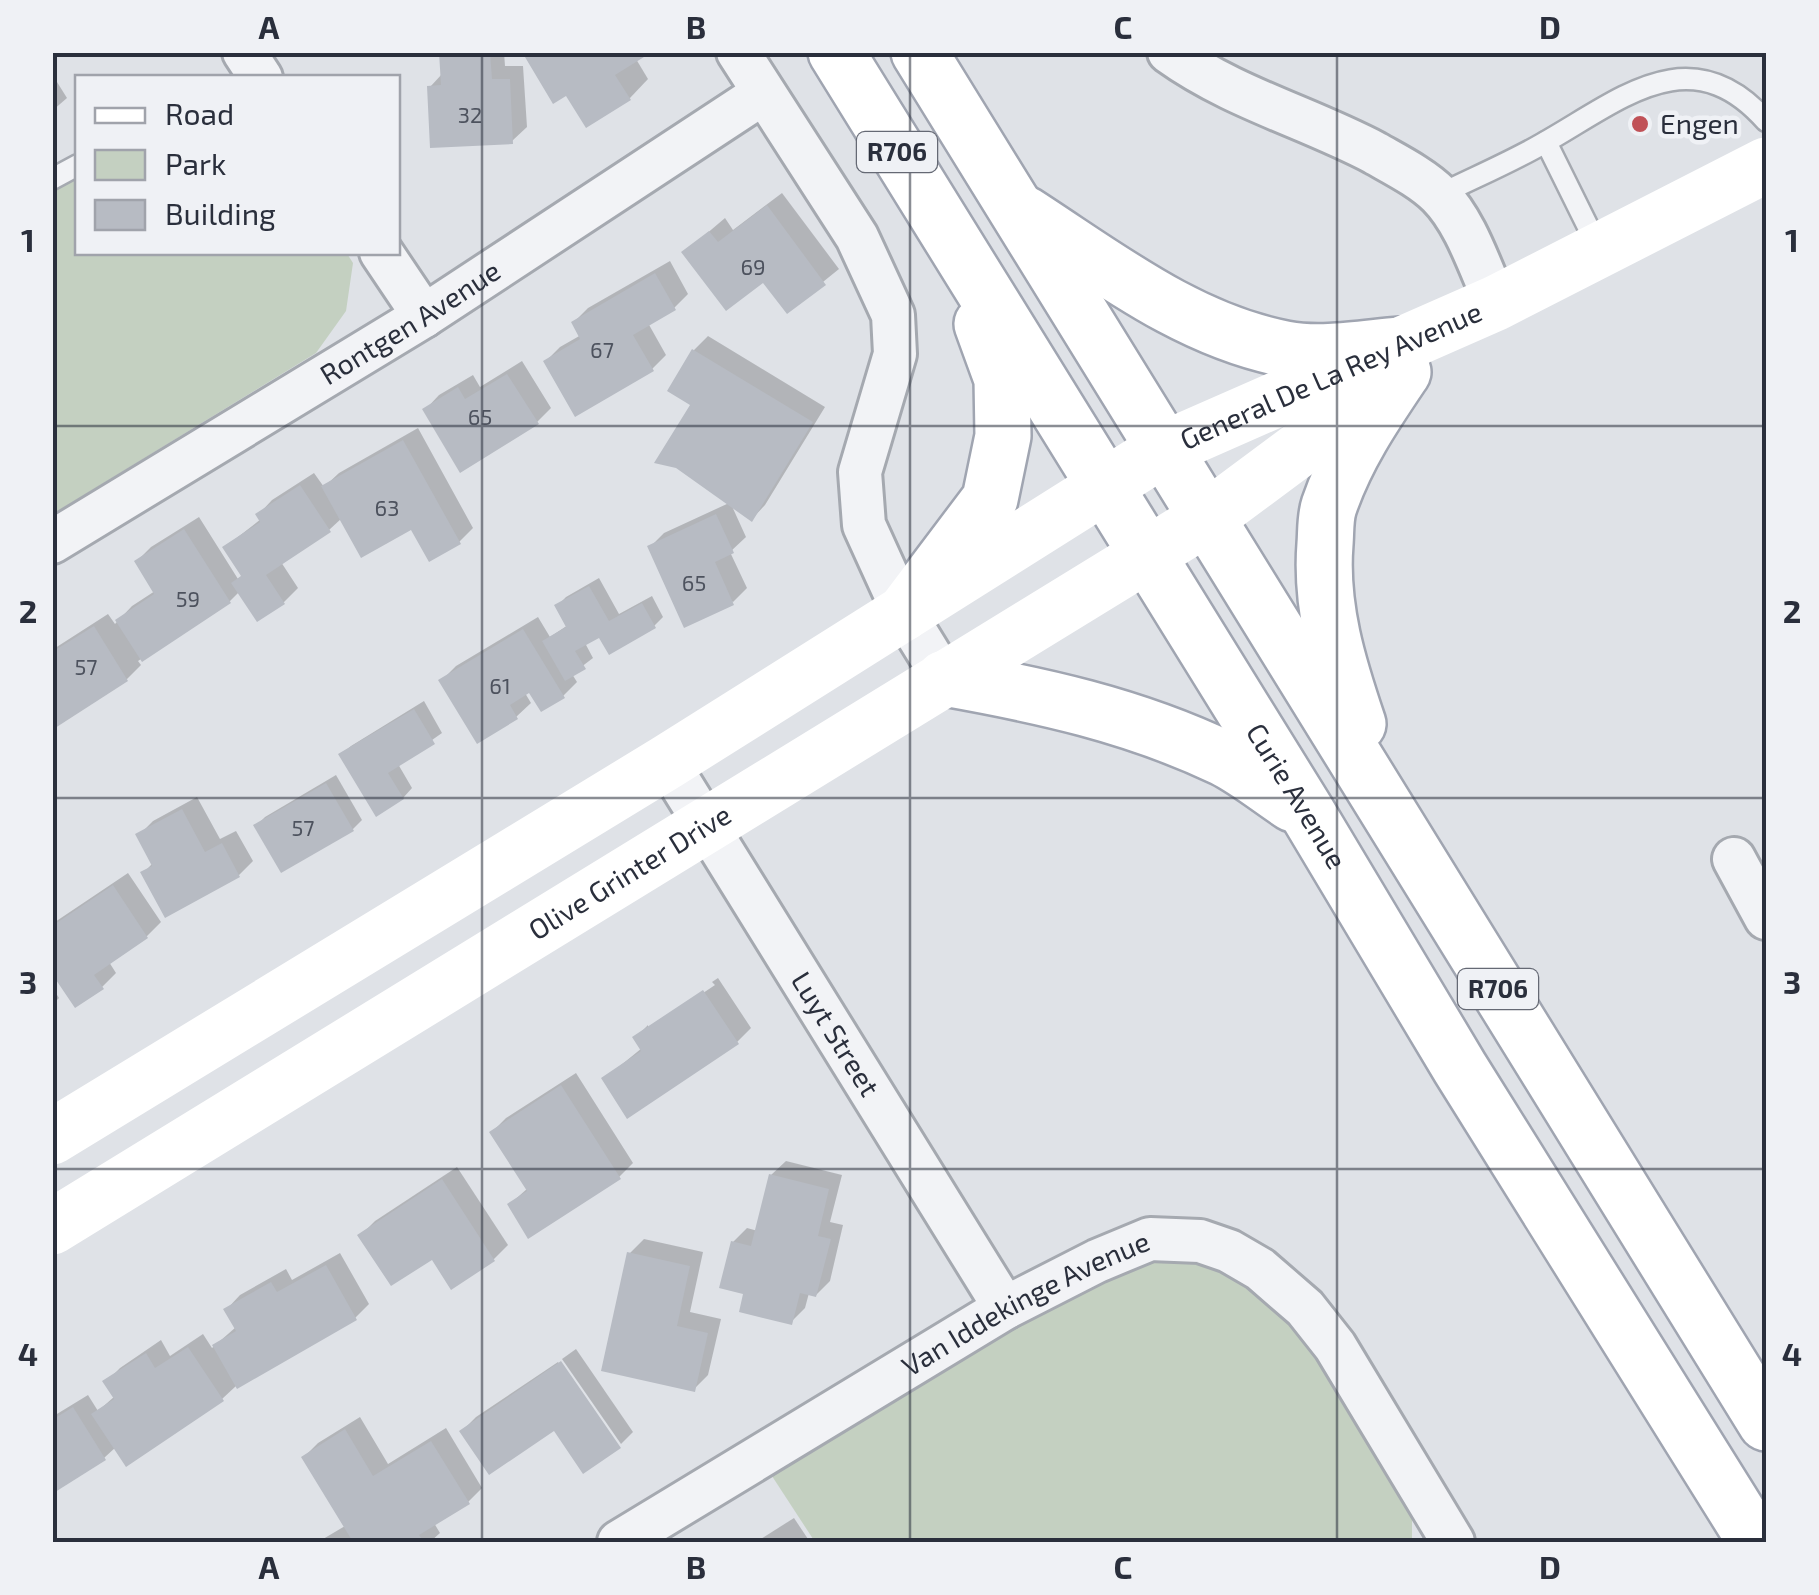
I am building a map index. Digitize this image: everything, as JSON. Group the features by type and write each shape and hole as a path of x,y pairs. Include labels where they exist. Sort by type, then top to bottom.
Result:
{"main road":[{"name":"Curie Avenue","path":"836,52 1756,1542"},
{"name":"R706","path":"919,52 1766,1423"},
{"name":"General De La Rey Avenue","path":"1207,518 1402,358 1496,303 1766,166"},
{"path":"1014,207 1195,321 1287,349 1402,358 1355,444 1328,510 1323,562 1326,610 1334,646 1386,807"},
{"path":"904,613 990,499 1003,436 1002,380 958,252"},
{"name":"General De La Rey Avenue","path":"1164,449 1402,358"},
{"path":"52,1137 668,762 1164,449"},
{"name":"Olive Grinter Drive","path":"52,1227 1207,518"},
{"path":"944,678 1089,706 1136,722 1226,759 1308,814"}],"street":[{"path":"738,52 856,236 893,315 895,354 860,472 864,525 904,613 944,678"},
{"path":"1170,52 1201,75 1382,157 1439,195 1456,217 1496,303"},
{"name":"Rontgen Avenue","path":"52,542 424,316 762,94"},
{"path":"383,255 424,316"},
{"name":"Luyt Street","path":"668,762 1005,1308"},
{"path":"1734,859 1766,918"},
{"name":"Van Iddekinge Avenue","path":"618,1542 1005,1308 1150,1238 1200,1241 1229,1251 1260,1269 1305,1308 1335,1346 1453,1542"}],"lane":[{"path":"1439,195 1546,142 1638,88 1668,78 1698,79 1726,89 1753,106 1766,121"},
{"path":"1546,142 1600,249"},
{"path":"52,180 75,167"}],"green space":[{"path":"75,171 75,255 348,255 353,263 346,311 316,353 53,514 52,186"},
{"path":"1154,1253 1205,1256 1295,1320 1412,1508 1412,1539 815,1542 770,1473 1102,1270"}],"building":[{"path":"439,52 490,52 492,79 510,79 513,144 430,148 427,86 441,85"},
{"path":"522,52 652,52 615,75 631,100 586,128 566,96 553,104"},
{"path":"767,205 826,285 787,314 763,283 726,311 681,252 709,231 718,242"},
{"path":"655,273 676,310 633,335 654,371 575,417 543,361 580,339 571,322"},
{"path":"692,349 813,422 752,522 676,468 654,463 690,405 667,391"},
{"path":"507,374 539,424 460,473 422,409 458,387 465,399"},
{"path":"403,440 461,544 429,562 411,530 361,558 321,486"},
{"path":"300,485 331,532 266,575 285,604 257,622 231,583 241,576 222,547 260,522 255,514"},
{"path":"716,514 734,553 715,562 734,605 684,628 647,546"},
{"path":"184,529 231,603 142,662 115,620 154,594 134,561"},
{"path":"589,586 609,621 642,603 656,628 609,655 599,638 575,651 586,669 565,681 542,641 566,627 554,605"},
{"path":"94,626 128,681 52,730 52,652"},
{"path":"523,629 565,698 541,712 529,693 510,705 518,719 477,744 438,680"},
{"path":"414,709 435,744 388,773 404,799 376,817 338,754"},
{"path":"326,783 354,831 281,873 253,825"},
{"path":"182,809 205,852 222,843 240,877 165,918 140,872 152,866 135,834"},
{"path":"113,885 148,938 94,975 104,989 75,1008 52,974 52,926"},
{"path":"703,990 739,1044 627,1119 601,1078 641,1051 632,1037"},
{"path":"561,1085 621,1179 528,1239 507,1204 527,1191 489,1132"},
{"path":"769,1174 829,1189 818,1236 831,1239 816,1297 800,1293 792,1325 739,1312 743,1294 719,1288 731,1241 751,1246"},
{"path":"442,1179 495,1261 451,1290 432,1260 391,1286 357,1235"},
{"path":"627,1252 690,1266 677,1326 708,1333 695,1392 601,1371"},
{"path":"326,1265 357,1320 237,1389 212,1345 236,1331 223,1309 271,1282 277,1292"},
{"path":"188,1347 224,1401 126,1467 91,1414 114,1399 102,1381 146,1353 155,1368"},
{"path":"561,1361 621,1448 583,1474 554,1431 489,1475 459,1431"},
{"path":"73,1407 106,1460 52,1494 52,1420"},
{"path":"345,1429 373,1476 431,1441 470,1504 419,1535 424,1542 353,1542 301,1457"}],"place":[{"name":"Engen","path":"1640,124"}]}
